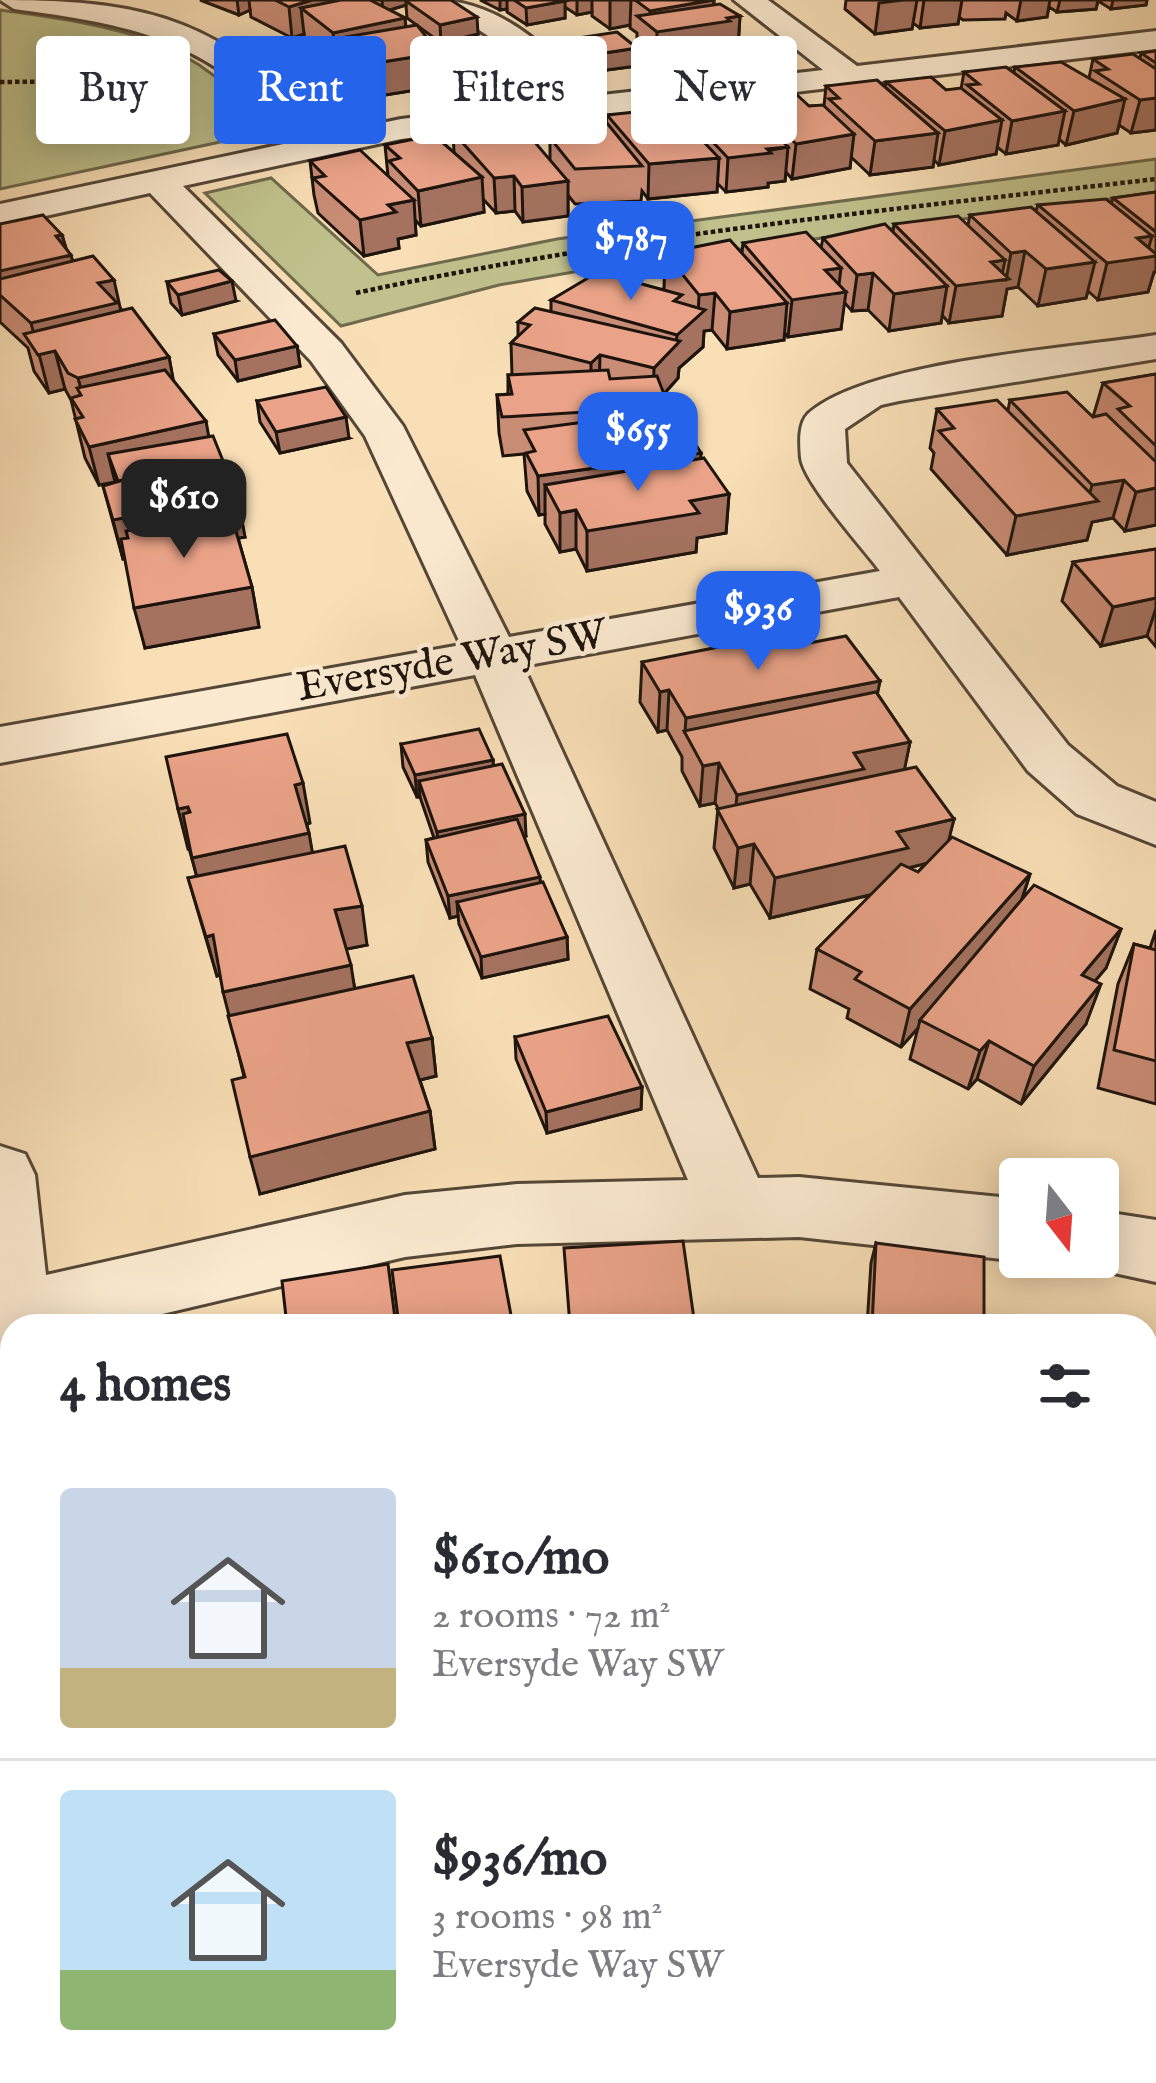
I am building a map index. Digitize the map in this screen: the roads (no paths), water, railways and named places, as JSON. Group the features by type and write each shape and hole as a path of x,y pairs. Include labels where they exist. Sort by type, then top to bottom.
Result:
{"street":[{"path":"14,0 130,20 214,50"},
{"path":"449,0 508,36"},
{"path":"749,0 851,76"},
{"path":"607,104 1156,40"},
{"path":"0,214 168,158 325,144"},
{"path":"168,158 326,352 387,436 492,655 735,1207"},
{"path":"1156,347 898,388 866,396 823,424 824,464 1064,774 1097,800 1156,825"},
{"name":"Eversyde Way SW","path":"0,745 912,580"},
{"path":"0,1175 11,1314"},
{"path":"41,1314 405,1226 517,1214 799,1207 999,1228"},
{"path":"1119,1245 1156,1251"}]}
